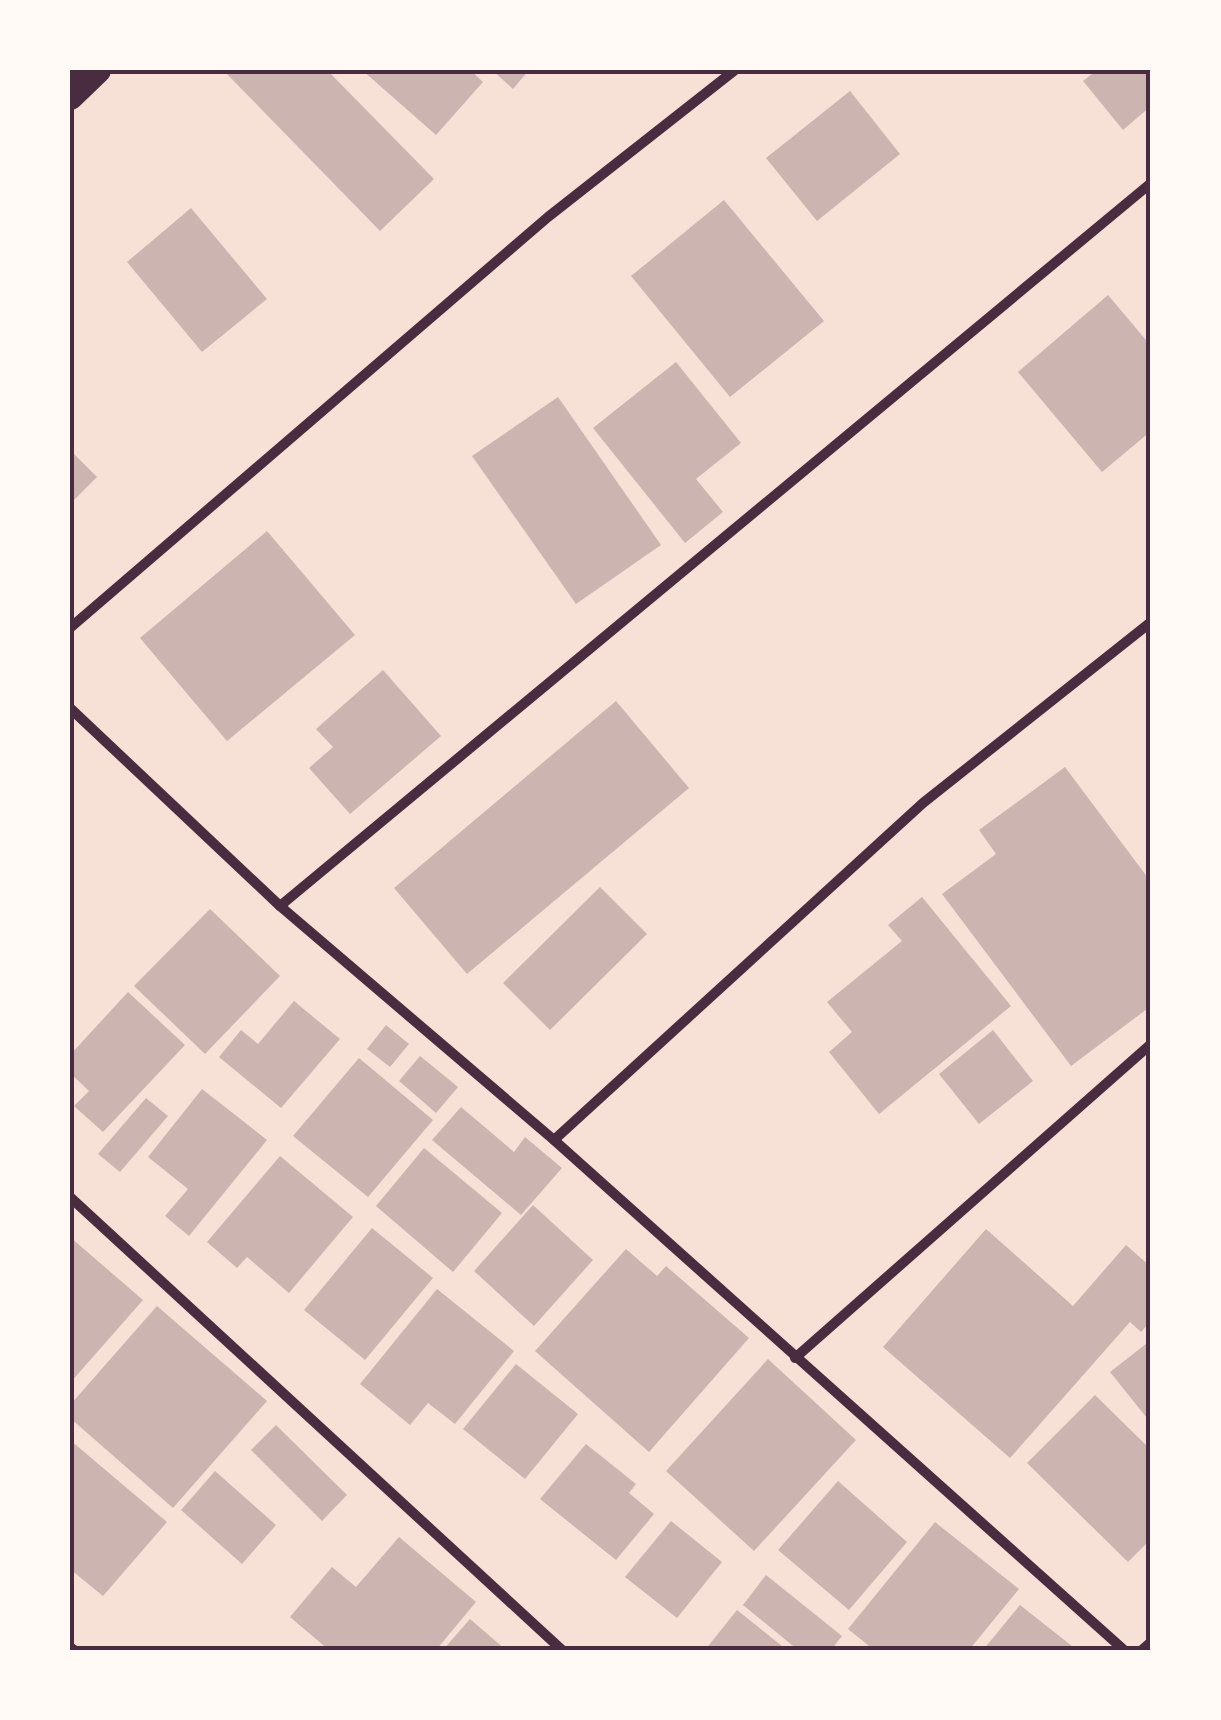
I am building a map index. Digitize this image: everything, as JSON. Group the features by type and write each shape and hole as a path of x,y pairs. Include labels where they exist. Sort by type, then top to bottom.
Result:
{"highway":[{"path":"70,96 97,70"}],"street":[{"path":"70,628 548,217 735,70"},
{"path":"280,906 1151,183"},
{"path":"554,1140 923,804 1151,622"},
{"path":"70,708 280,906 554,1140 1124,1650"},
{"path":"795,1358 1151,1044"},
{"path":"70,1197 562,1650"},
{"path":"1142,1650 1151,1642"}],"building":[{"path":"223,70 327,70 434,179 380,231"},
{"path":"362,70 470,70 483,82 436,135"},
{"path":"492,70 529,70 513,89"},
{"path":"1097,70 1151,70 1151,106 1123,130 1083,81"},
{"path":"850,91 900,154 817,221 766,158"},
{"path":"724,200 824,321 730,397 631,276"},
{"path":"191,208 267,299 202,352 127,262"},
{"path":"1108,295 1151,346 1151,431 1102,472 1018,372"},
{"path":"676,362 741,443 696,479 723,512 685,543 593,428"},
{"path":"558,397 661,545 576,604 472,456"},
{"path":"70,450 97,477 70,504"},
{"path":"267,531 355,635 227,741 140,638"},
{"path":"383,670 441,736 350,814 309,768 333,747 316,729"},
{"path":"616,701 689,788 467,974 394,888"},
{"path":"1065,767 1151,882 1151,1006 1071,1066 942,894 996,854 979,830"},
{"path":"600,887 647,934 550,1030 503,983"},
{"path":"922,897 1011,1006 879,1114 829,1052 852,1032 827,1002 902,941 888,925"},
{"path":"210,909 280,976 205,1054 134,986"},
{"path":"128,992 185,1045 103,1132 74,1106 89,1091 70,1073 70,1055"},
{"path":"294,1001 340,1039 281,1108 219,1057 241,1030 258,1044"},
{"path":"386,1025 409,1044 390,1067 367,1049"},
{"path":"993,1030 1033,1081 979,1124 939,1074"},
{"path":"420,1056 458,1087 436,1113 399,1081"},
{"path":"359,1058 433,1120 368,1197 293,1136"},
{"path":"202,1089 267,1140 189,1236 165,1216 188,1189 148,1157"},
{"path":"146,1098 168,1116 120,1172 98,1154"},
{"path":"461,1107 514,1152 525,1137 562,1168 521,1215 432,1140"},
{"path":"424,1148 502,1213 453,1272 376,1206"},
{"path":"280,1156 353,1217 289,1293 247,1257 237,1268 207,1242"},
{"path":"533,1205 593,1260 534,1326 474,1271"},
{"path":"372,1228 433,1278 365,1360 304,1310"},
{"path":"986,1229 1073,1306 1126,1245 1151,1267 1151,1321 1141,1332 1130,1322 1010,1458 883,1347"},
{"path":"70,1237 143,1300 70,1383"},
{"path":"626,1249 657,1276 666,1266 749,1338 649,1452 535,1351"},
{"path":"437,1289 514,1351 455,1424 428,1403 410,1425 360,1384"},
{"path":"157,1306 267,1401 173,1508 70,1418 70,1405"},
{"path":"1151,1340 1151,1423 1110,1372"},
{"path":"768,1359 856,1440 754,1551 666,1471"},
{"path":"516,1364 578,1414 525,1479 463,1429"},
{"path":"1095,1395 1151,1450 1151,1539 1128,1562 1027,1463"},
{"path":"276,1425 347,1495 322,1521 251,1450"},
{"path":"70,1440 167,1522 103,1596 70,1569"},
{"path":"586,1444 636,1484 629,1493 654,1514 616,1560 540,1499"},
{"path":"215,1471 276,1525 242,1564 181,1510"},
{"path":"838,1481 907,1542 849,1610 778,1550"},
{"path":"671,1521 722,1562 677,1618 625,1577"},
{"path":"935,1522 1019,1589 969,1650 874,1650 848,1629"},
{"path":"399,1537 476,1602 436,1650 329,1650 290,1617 332,1567 356,1587"},
{"path":"766,1575 842,1636 831,1650 798,1650 743,1605"},
{"path":"1020,1605 1077,1650 983,1650"},
{"path":"737,1610 787,1650 705,1650"},
{"path":"470,1619 506,1650 443,1650"}]}
